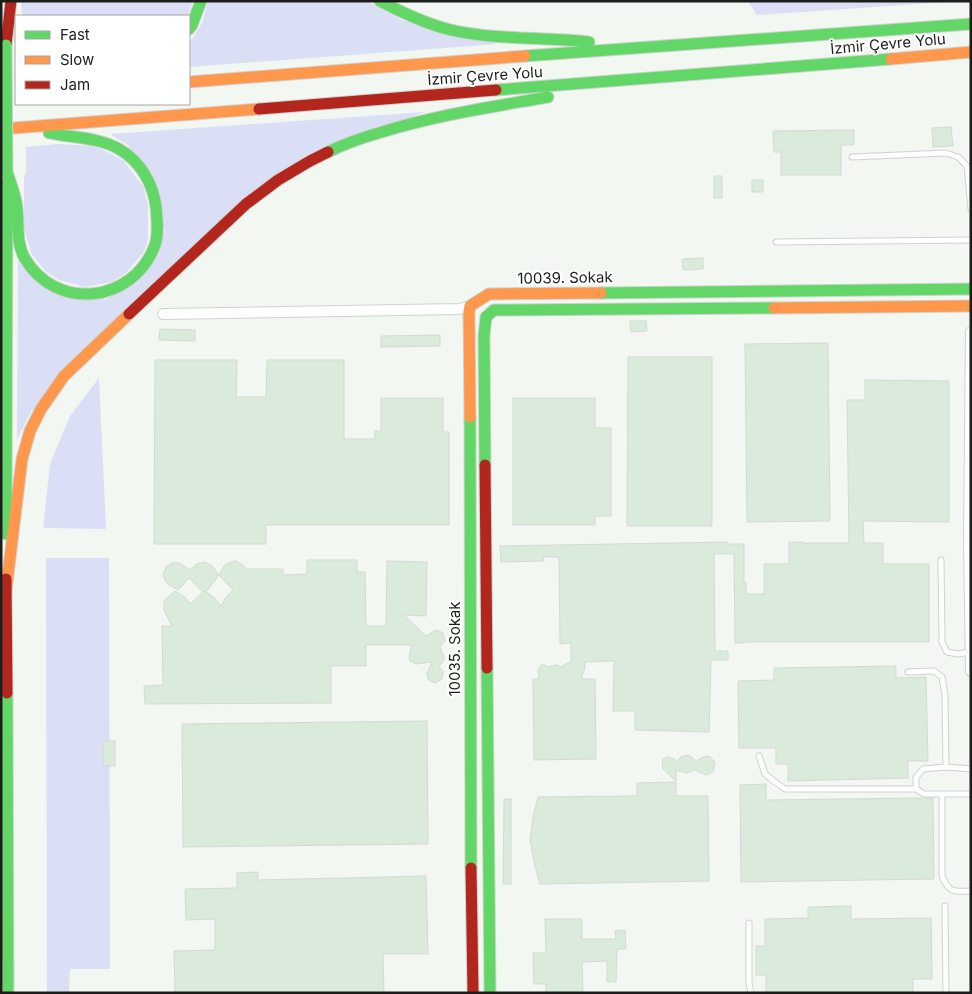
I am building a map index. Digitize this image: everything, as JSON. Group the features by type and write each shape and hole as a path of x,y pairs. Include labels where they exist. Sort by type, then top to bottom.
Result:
{"main road":[{"path":"5,1 8,993"},
{"path":"6,46 12,1"},
{"path":"190,28 201,1"},
{"path":"380,1 413,18 434,26 464,33 574,40 625,48"},
{"name":"İzmir Çevre Yolu","path":"190,82 625,48 971,24"},
{"name":"İzmir Çevre Yolu","path":"1,130 971,52"},
{"path":"6,591 22,459 30,431 40,409 64,376 246,204 278,180 336,148 399,126 495,106 670,77"},
{"path":"1,96 15,96"},
{"path":"7,172 16,202 17,239 24,256 34,272 44,282 74,294 106,293 125,284 140,272 155,246 158,222 156,202 151,184 143,171 134,161 118,149 98,141 60,136 31,127"},
{"name":"10039. Sokak","path":"470,306 489,294 971,288"},
{"name":"10035. Sokak","path":"470,306 470,815 473,993"},
{"name":"10039. Sokak","path":"490,993 484,336 486,317 494,310 971,306"}],"street":[{"name":"10039. Sokak","path":"163,314 459,309 470,306"},
{"path":"971,332 969,539 971,671"}],"lane":[{"path":"852,156 946,153 958,157 967,166 971,209"},
{"path":"776,242 971,240"},
{"path":"941,560 942,642 947,652 958,654 971,652"},
{"path":"908,672 934,671 942,678 945,695 946,767"},
{"path":"760,756 765,774 786,789 916,789 924,794 971,794"},
{"path":"916,789 916,777 923,769 946,767 971,769"},
{"path":"942,795 942,876 946,885 954,892 971,891"},
{"path":"945,906 946,993"},
{"path":"749,923 749,983 751,993"}],"shaded area":[{"path":"21,1 193,1 188,15 22,15"},
{"path":"208,1 367,1 402,20 498,44 190,67 190,42 202,23"},
{"path":"748,1 962,1 757,15"},
{"path":"425,112 306,155 32,410 17,440 18,259 32,277 106,300 165,232 128,145 110,134"},
{"path":"57,144 96,146 124,161 144,188 148,206 148,240 144,252 125,274 112,282 85,287 59,280 45,271 31,253 24,228 26,147"},
{"path":"99,378 106,529 43,528 50,464 70,416"},
{"path":"46,558 109,558 110,969 70,969 69,993 47,993"}],"building":[{"path":"951,127 953,146 933,147 932,128"},
{"path":"854,130 854,145 841,145 841,175 781,175 781,152 774,152 773,131"},
{"path":"714,176 722,176 722,198 714,198"},
{"path":"752,180 763,180 763,192 752,192"},
{"path":"703,258 703,269 683,270 682,259"},
{"path":"630,321 646,321 647,331 631,332"},
{"path":"160,329 195,330 195,341 159,340"},
{"path":"440,335 440,346 381,347 381,336"},
{"path":"828,343 830,521 747,522 745,344"},
{"path":"628,357 712,357 712,526 627,526"},
{"path":"155,360 237,360 236,397 266,397 267,360 344,360 344,439 375,439 375,431 381,431 381,398 443,398 443,432 449,432 449,525 266,525 266,544 154,544"},
{"path":"865,380 949,381 949,522 863,521 864,543 883,543 883,564 929,564 929,642 735,643 734,554 714,554 715,651 728,651 728,660 711,660 709,732 635,730 635,711 613,711 614,661 585,662 581,679 595,679 596,759 534,760 533,679 539,679 538,670 541,665 562,667 571,662 571,643 560,644 559,557 543,557 544,561 501,562 500,546 728,542 728,544 744,544 744,582 746,582 746,594 764,594 764,564 789,564 789,542 849,543 847,400 865,400"},
{"path":"513,398 595,398 595,428 611,428 611,516 595,516 595,525 513,525"},
{"path":"307,560 357,560 357,572 365,572 366,626 386,626 387,561 427,562 426,616 404,615 426,636 436,630 443,633 445,641 440,647 444,657 443,662 439,666 443,672 442,679 435,683 428,679 427,673 432,662 416,664 410,661 409,656 412,645 366,645 366,666 331,666 331,703 145,704 144,686 163,685 162,626 172,626 164,610 164,602 175,591 185,597 190,604 203,592 189,578 178,590 168,584 163,573 167,566 174,562 190,570 197,564 205,562 212,566 219,575 224,566 236,561 246,569 283,569 283,575 307,574","holes":["219,575 233,590 221,606 214,597 206,592"]},
{"path":"896,666 896,678 926,677 928,761 908,761 908,778 788,781 788,764 776,764 776,748 739,748 738,681 774,680 774,668"},
{"path":"427,721 428,844 183,847 182,724"},
{"path":"103,741 115,741 115,766 103,766"},
{"path":"687,755 696,761 709,756 715,762 714,771 706,775 695,770 686,773 676,770 676,781 663,769 663,759 667,757 677,761"},
{"path":"676,782 676,796 708,796 709,881 540,884 530,840 538,797 637,796 637,783"},
{"path":"766,784 766,800 933,798 934,879 741,882 740,785"},
{"path":"504,799 511,799 511,884 503,884"},
{"path":"258,872 258,880 426,876 428,954 383,954 384,993 175,993 174,951 215,950 215,919 186,920 185,889 237,888 237,873"},
{"path":"851,906 851,919 931,918 932,979 913,979 913,993 766,993 766,975 756,975 756,946 765,946 765,919 808,918 808,907"},
{"path":"545,919 582,919 582,939 616,939 615,931 625,930 626,949 617,949 616,982 607,982 607,961 582,962 583,993 546,993 546,984 534,984 533,953 546,953"}],"traffic: fast":[{"path":"190,28 201,1"},
{"path":"380,1 415,18 451,30 502,37 589,42"},
{"path":"525,56 971,24"},
{"path":"6,45 7,172"},
{"path":"496,90 891,59"},
{"path":"328,152 362,138 403,126 465,112 548,97"},
{"path":"7,172 18,214 21,251 38,275 54,287 73,293 93,294 112,289 130,280 144,265 155,245 157,236 156,207 149,181 133,160 111,145 94,140 49,133"},
{"path":"6,534 7,182"},
{"path":"601,293 971,289"},
{"path":"485,465 484,336 486,317 494,310 774,308"},
{"path":"470,417 471,868"},
{"path":"487,668 490,993"},
{"path":"7,693 8,993"}],"traffic: slow":[{"path":"891,59 971,52"},
{"path":"190,82 525,56"},
{"path":"1,129 259,109"},
{"path":"470,417 470,306 489,294 601,293"},
{"path":"774,308 971,306"},
{"path":"6,591 22,459 30,431 41,409 64,376 129,314"}],"traffic: jam":[{"path":"6,45 11,1"},
{"path":"259,109 496,90"},
{"path":"129,314 246,204 278,180 328,152"},
{"path":"485,465 487,668"},
{"path":"6,579 7,693"},
{"path":"471,868 473,993"}]}
